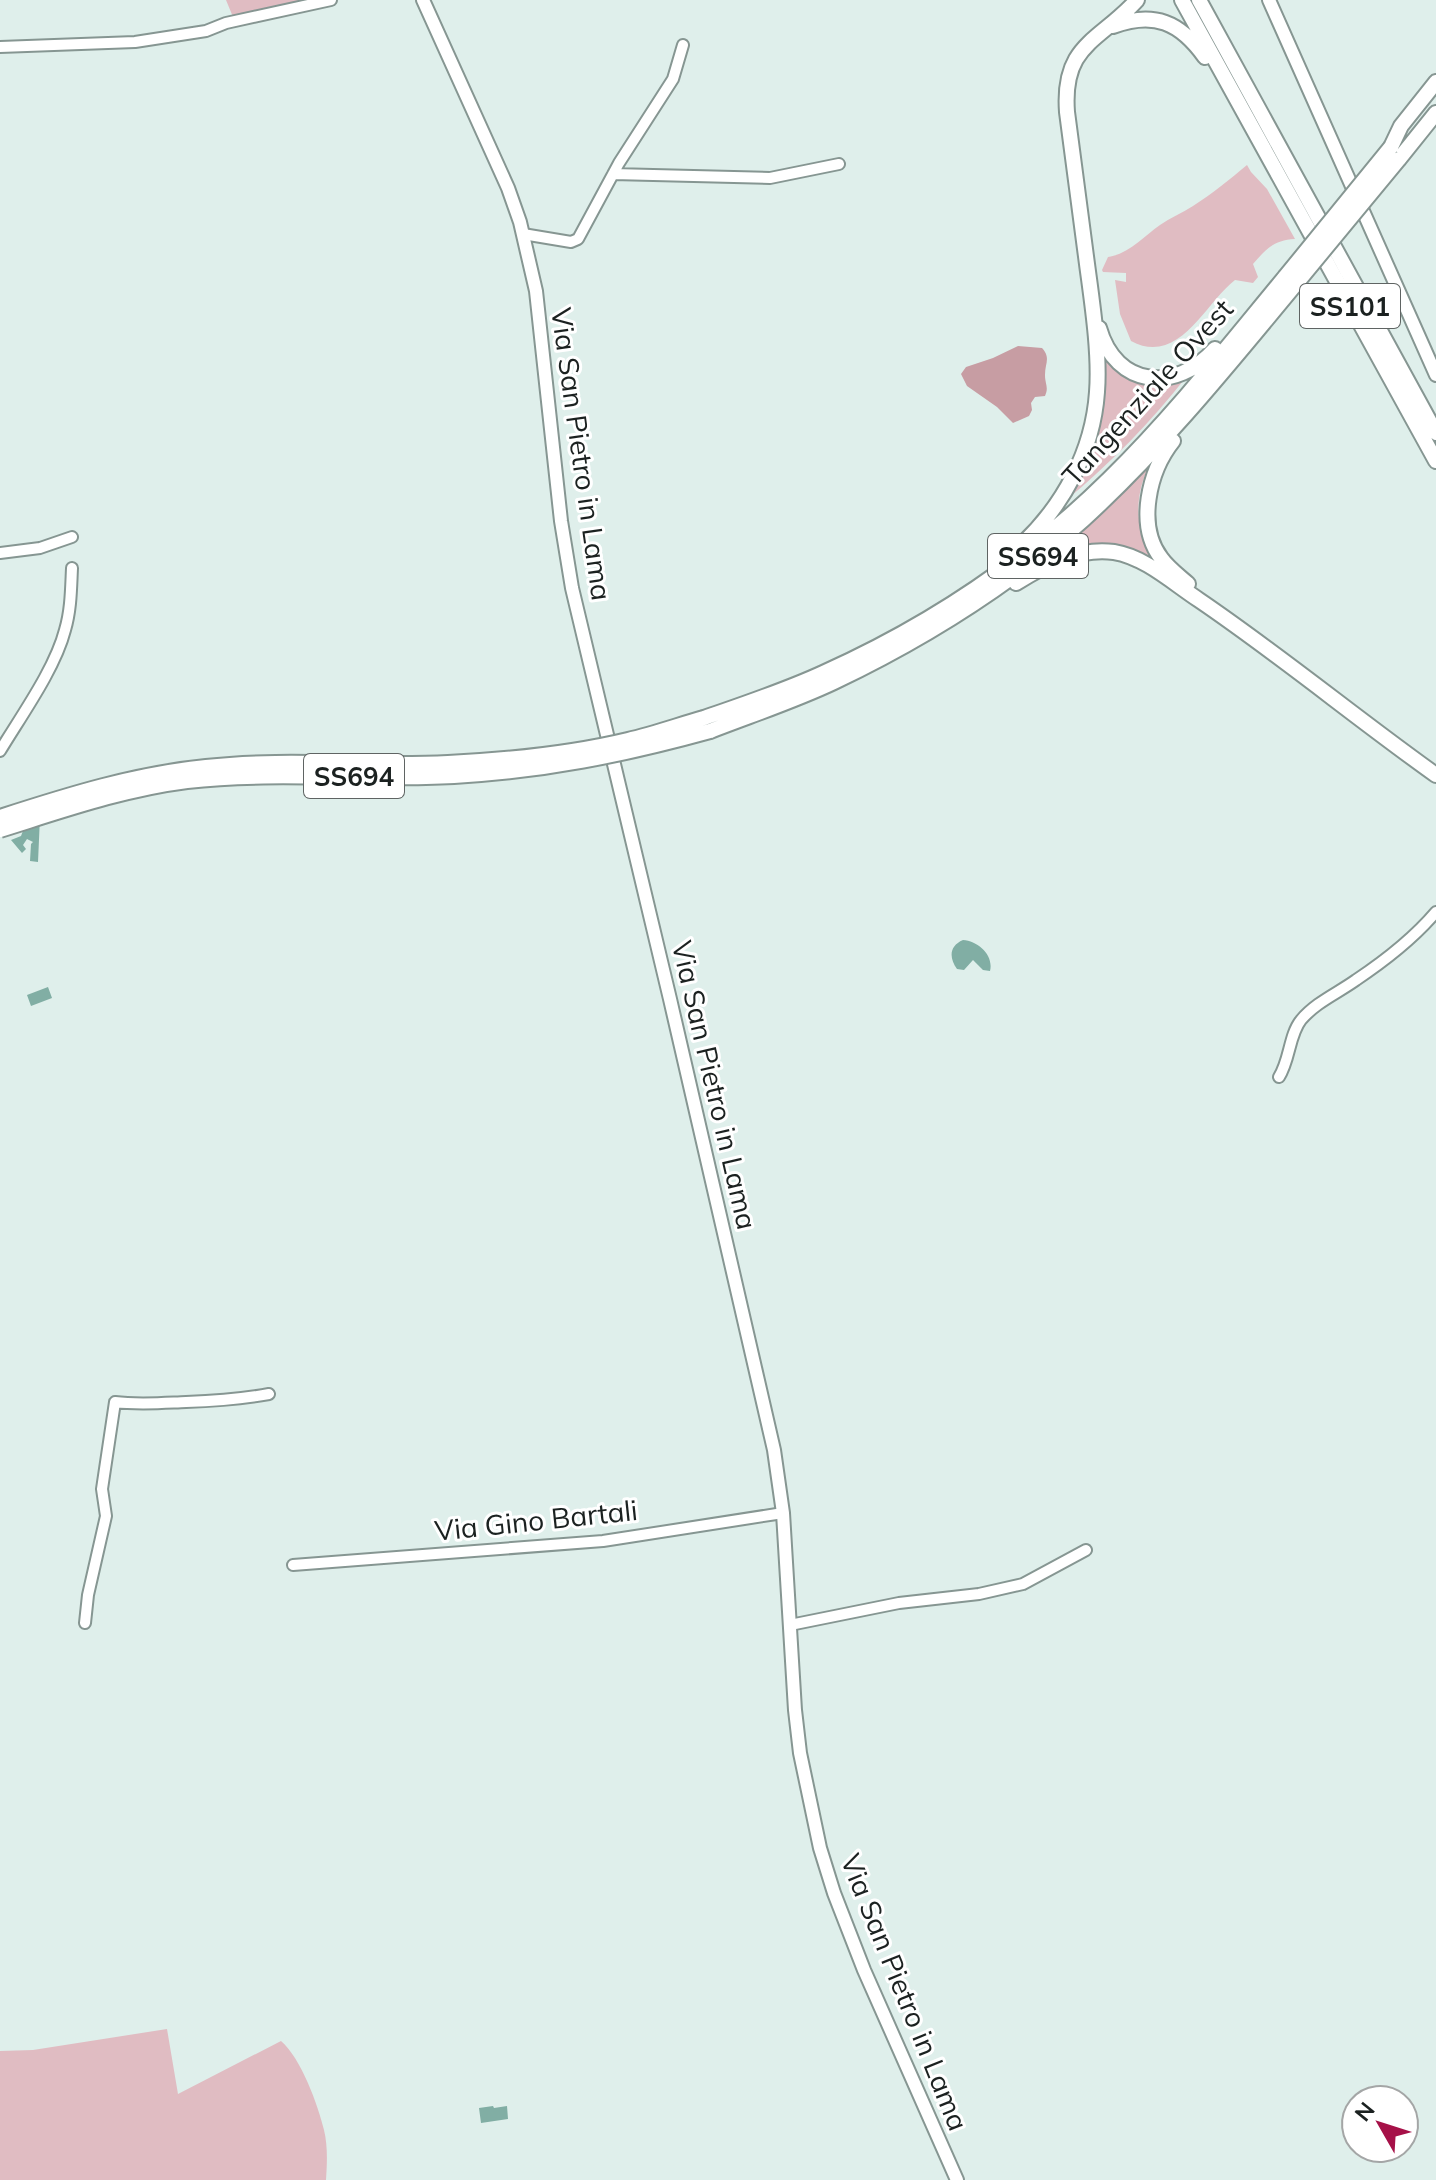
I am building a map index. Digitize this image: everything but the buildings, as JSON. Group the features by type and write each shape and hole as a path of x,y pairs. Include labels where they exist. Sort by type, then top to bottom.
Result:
{"highway":[{"path":"911,628 989,572 1028,538 1052,511 1071,481 1090,435 1098,388 1092,306 1066,95 1068,81 1083,48 1137,0"},
{"name":"SS101","path":"1182,0 1436,461"},
{"name":"SS101","path":"1199,0 1436,433"},
{"path":"1104,30 1126,21 1152,18 1186,34 1205,56 1243,123 1265,151"},
{"path":"1395,153 1401,126 1436,82"},
{"name":"Tangenziale Ovest","path":"0,830 133,791 186,782 286,775 452,776 595,760 650,748 825,673 911,628 965,595 1008,565 1090,497 1172,413 1290,281 1395,153 1436,93"},
{"name":"Tangenziale Ovest","path":"1395,153 1436,113"},
{"path":"1092,306 1111,356 1133,373 1164,379 1181,374 1204,360 1269,288 1290,281"},
{"name":"Tangenziale Ovest","path":"0,817 92,788 159,773 207,767 260,763 448,763 564,752 707,724 832,683 940,626 997,588 1082,521 1163,440 1243,348 1290,281"},
{"path":"1224,617 1161,559 1152,540 1148,508 1152,480 1161,457 1220,383 1243,348"},
{"path":"940,626 966,615 1020,580 1061,559 1103,551 1117,553 1145,564 1224,617 1434,774"}],"main road":[{"name":"Via San Pietro in Lama","path":"423,0 508,188 523,234 536,291 561,521 572,588 774,1450 783,1513 795,1710 800,1753 820,1848 859,1957 957,2180"},
{"path":"1269,0 1436,375"}],"street":[{"path":"0,47 135,42 206,31 226,23 331,0"},
{"path":"523,234 571,242 578,239 613,174 673,79 683,45"},
{"path":"613,174 770,178 839,164"},
{"path":"0,553 40,548 72,537"},
{"path":"0,751 57,653 65,633 72,568"},
{"path":"1279,1077 1298,1024 1304,1017 1387,958 1436,912"},
{"path":"85,1623 88,1595 106,1516 102,1489 115,1402 170,1403 244,1399 269,1394"},
{"name":"Via Gino Bartali","path":"293,1565 603,1541 783,1513"},
{"path":"790,1625 899,1603 979,1594 1023,1584 1086,1550"}],"shaded area":[{"path":"226,0 307,0 233,17"},
{"path":"1247,165 1267,189 1295,239 1281,241 1266,250 1253,264 1258,277 1253,283 1235,280 1177,339 1163,346 1148,347 1131,341 1120,314 1115,280 1126,282 1126,273 1103,272 1108,257 1129,248 1189,209"},
{"path":"1018,346 1042,348 1045,352 1047,390 1045,396 1035,397 1029,416 1013,423 997,407 967,386 961,374 966,367"},
{"path":"1103,356 1129,378 1187,376 1129,442 1065,501 1085,465 1097,432"},
{"path":"1151,462 1141,487 1138,513 1143,538 1156,562 1102,548 1078,548 1048,557"},
{"path":"40,817 38,862 30,861 33,842 27,839 23,845 26,849 22,853 11,840 21,836 26,823"},
{"path":"963,940 984,950 990,960 990,971 983,970 973,960 964,970 957,969 952,953"},
{"path":"48,987 52,998 31,1006 27,995"},
{"path":"167,2029 178,2094 281,2041 302,2070 318,2108 326,2142 326,2180 0,2180 0,2051 33,2050"},
{"path":"507,2106 508,2119 481,2123 479,2108"}]}
